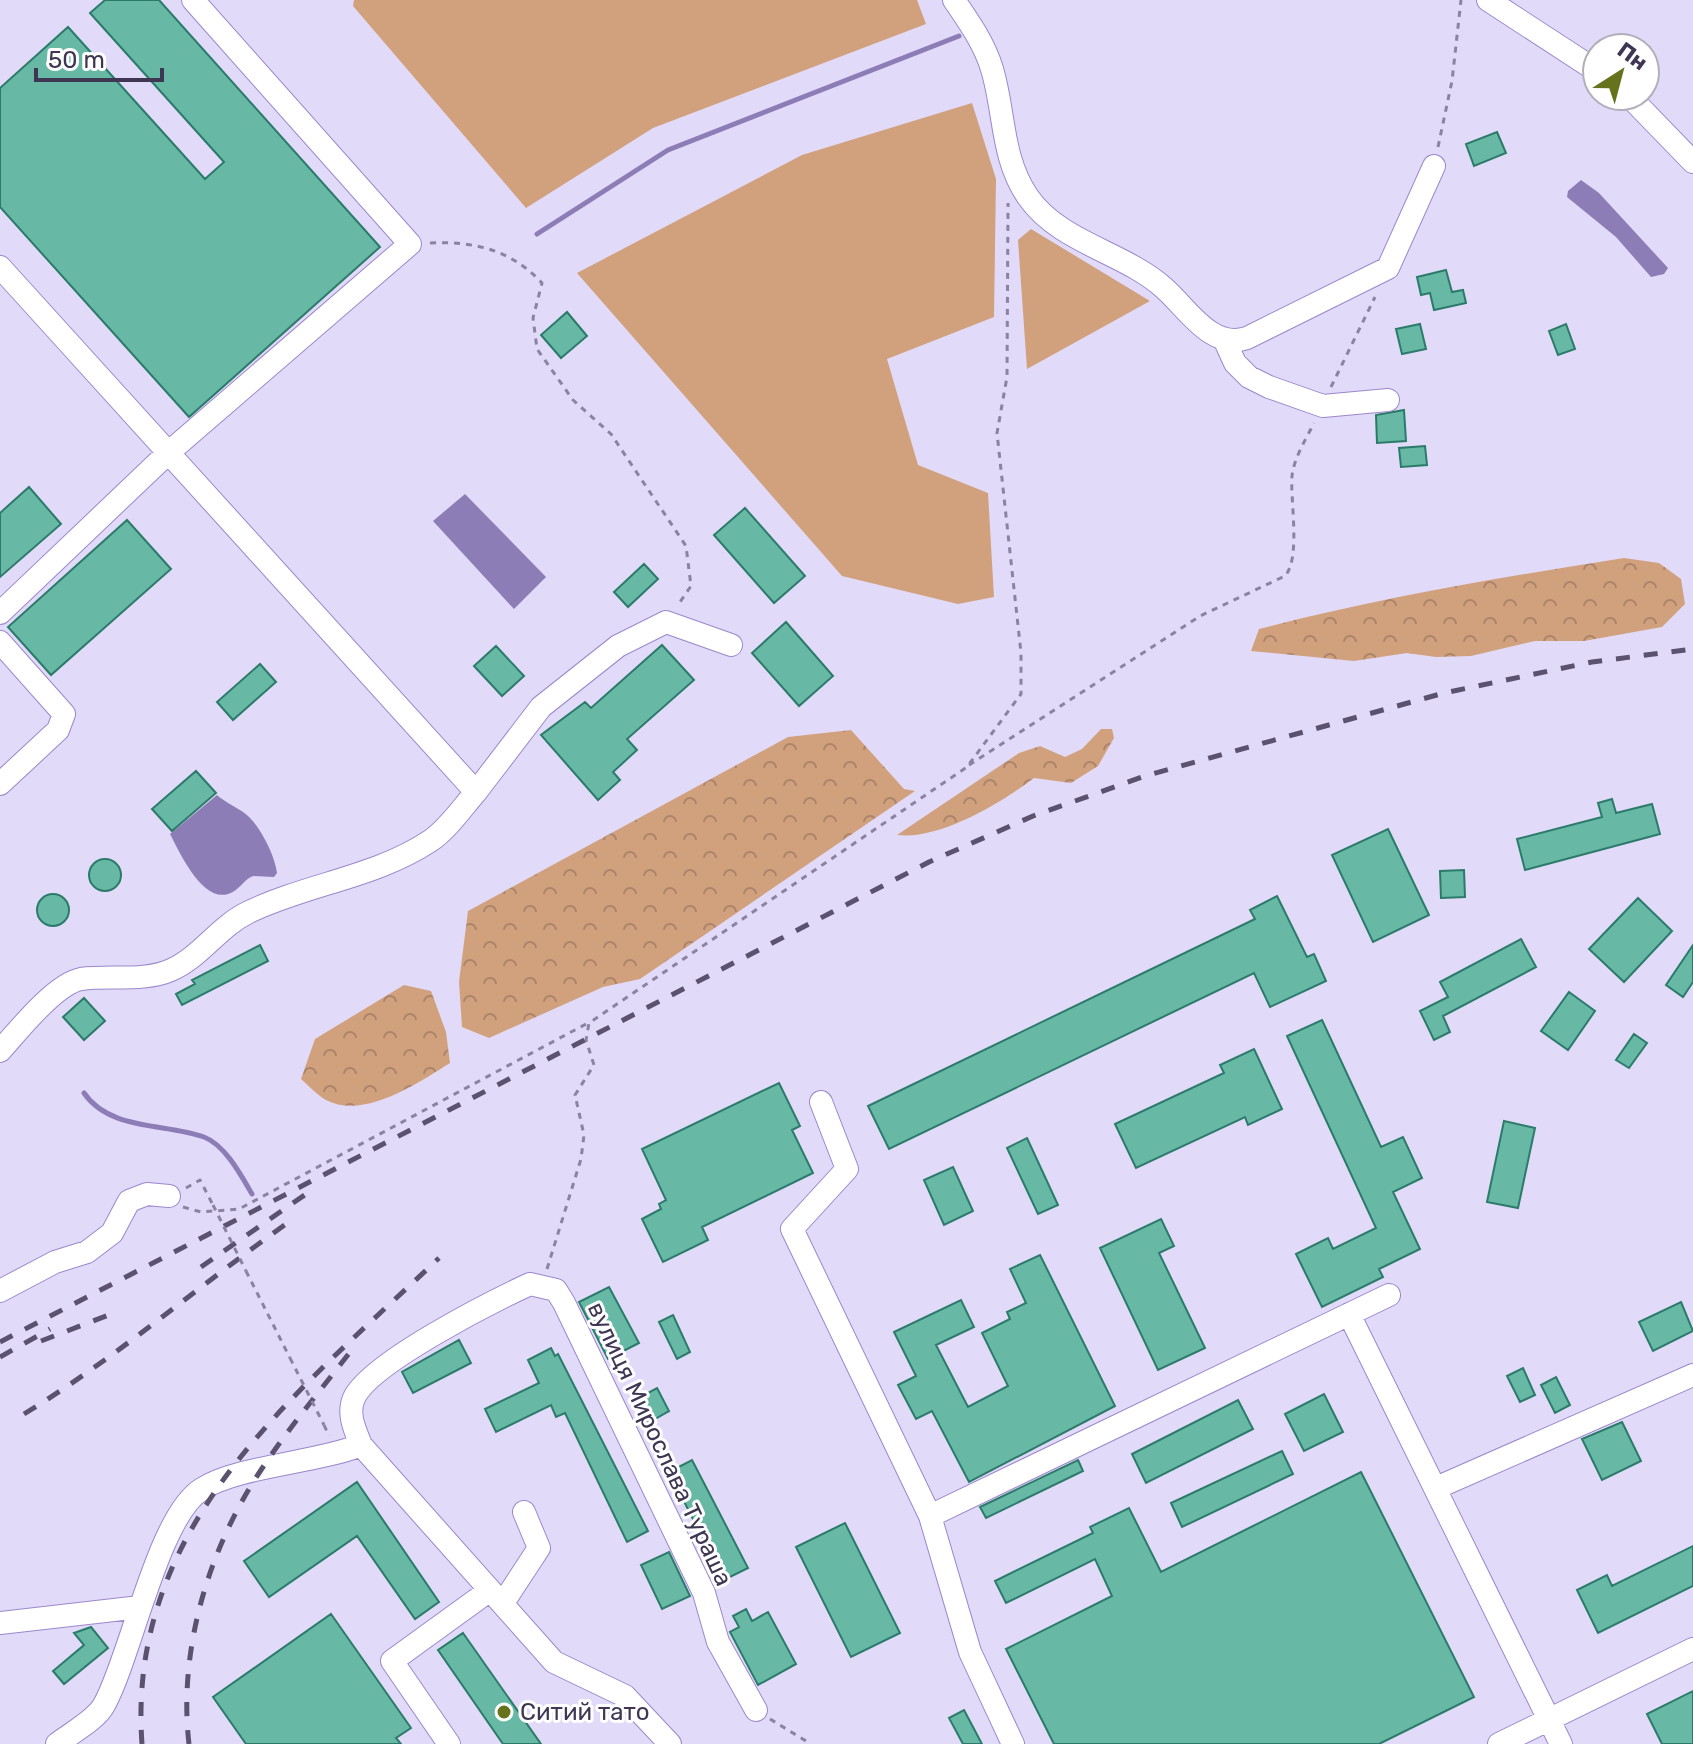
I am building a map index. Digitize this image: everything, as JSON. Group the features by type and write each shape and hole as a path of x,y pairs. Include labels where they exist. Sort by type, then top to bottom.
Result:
{"street":[{"path":"0,613 168,453 410,244 193,0"},
{"path":"954,0 983,44 992,69 1009,159 1029,199 1081,240 1151,278 1216,337 1225,341 1247,338 1388,268 1434,166"},
{"path":"1488,0 1581,61"},
{"path":"1645,112 1693,162"},
{"path":"0,267 476,792"},
{"path":"1225,341 1235,363 1249,377 1323,406 1388,400"},
{"path":"0,1051 64,986 79,980 168,972 245,913 294,893 373,869 431,840 476,792 541,707 618,646 666,622 731,645"},
{"path":"0,642 64,714 58,730 0,784"},
{"path":"821,1102 847,1169 792,1229 930,1516 970,1652 1013,1744"},
{"path":"0,1291 55,1262 87,1252 112,1233 129,1201 147,1194 169,1196"},
{"path":"543,1285 530,1284 517,1290 380,1369 354,1398 351,1421 361,1445 554,1662 625,1696 670,1744"},
{"name":"вулиця Мирослава Тураша","path":"543,1285 556,1290 564,1303 704,1593 718,1642 756,1710"},
{"path":"930,1516 1389,1295"},
{"path":"1349,1314 1561,1744"},
{"path":"1436,1488 1693,1375"},
{"path":"57,1744 103,1707 177,1519 199,1490 361,1445"},
{"path":"449,1744 392,1661 497,1596 539,1548 524,1512"},
{"path":"0,1623 140,1607"},
{"path":"1499,1744 1693,1649"}],"path":[{"path":"1434,166 1452,81 1461,0"},
{"path":"967,767 1021,694 1020,644 997,433 1007,377 1006,208 1016,176"},
{"path":"410,244 463,241 520,260 542,283 533,318 537,349 573,400 611,434 686,546 691,586 666,622"},
{"path":"340,1435 331,1439 200,1180 169,1196 184,1207 201,1212 239,1209 589,1023 967,767 1200,616 1285,576 1290,570 1293,533 1292,473 1375,296"},
{"path":"543,1285 581,1159 584,1135 575,1095 594,1065 586,1040 589,1023"},
{"path":"756,1710 811,1744"}],"green space":[{"path":"354,0 917,0 926,24 653,128 526,208 353,6"},
{"path":"972,103 996,179 994,317 887,359 918,465 988,493 994,597 958,604 842,576 577,273 802,155"},
{"path":"1031,229 1150,301 1027,369 1018,240"},
{"path":"1624,558 1659,563 1681,579 1685,604 1662,627 1584,641 1535,641 1471,656 1436,657 1407,653 1354,661 1251,651 1259,629 1441,589"},
{"path":"1101,729 1112,729 1114,738 1098,766 1071,783 1034,778 1005,798 951,826 914,835 897,835 1019,753 1040,746 1065,757 1082,749"},
{"path":"851,730 904,789 915,791 640,979 603,987 489,1038 462,1027 459,982 468,911 788,737"},
{"path":"404,985 431,991 446,1032 450,1063 407,1089 357,1105 341,1105 326,1100 301,1079 315,1039"}],"shaded area":[{"path":"1581,180 1599,193 1668,268 1664,274 1651,277 1616,237 1567,197 1568,191"},
{"path":"465,494 546,577 514,609 433,521"},
{"path":"217,795 245,813 258,828 273,859 277,873 274,877 253,876 232,893 218,894 209,891 193,874 170,834"}],"building":[{"path":"105,0 159,0 380,247 189,417 0,207 0,88 68,27 205,179 224,162 90,13"},
{"path":"1497,132 1506,153 1474,166 1466,144"},
{"path":"1446,270 1452,292 1463,290 1466,303 1434,310 1430,293 1421,295 1417,277"},
{"path":"567,312 587,336 561,358 541,335"},
{"path":"1420,324 1426,349 1402,354 1396,329"},
{"path":"1566,324 1575,349 1558,355 1549,331"},
{"path":"1404,410 1406,441 1377,443 1376,415"},
{"path":"1425,446 1427,465 1401,467 1399,448"},
{"path":"29,487 61,524 0,577 0,513"},
{"path":"745,508 805,576 774,603 714,535"},
{"path":"127,520 171,569 51,675 8,627"},
{"path":"644,564 658,579 628,607 614,592"},
{"path":"786,622 833,676 799,706 752,653"},
{"path":"662,645 694,680 627,739 637,750 613,772 620,780 598,800 541,735 585,702 591,708"},
{"path":"496,646 524,676 502,696 474,666"},
{"path":"260,664 276,682 233,720 217,702"},
{"path":"196,771 216,793 172,831 152,809"},
{"path":"1612,799 1616,813 1652,804 1660,834 1525,870 1517,839 1602,817 1598,803"},
{"path":"1388,829 1429,915 1373,942 1332,855"},
{"path":"105,859 116,864 121,875 116,886 105,891 94,886 89,875 94,864"},
{"path":"1464,870 1465,897 1441,898 1440,871"},
{"path":"53,894 64,899 69,910 64,921 53,926 42,921 37,910 42,899"},
{"path":"1277,896 1307,957 1314,954 1326,981 1270,1007 1254,973 889,1149 868,1106 1255,919 1250,910"},
{"path":"1638,898 1672,931 1624,982 1589,949"},
{"path":"1521,939 1536,967 1443,1016 1450,1032 1434,1040 1420,1011 1448,997 1440,982"},
{"path":"260,945 268,961 182,1005 176,994 195,984 192,980"},
{"path":"1693,945 1693,982 1683,997 1666,985"},
{"path":"1569,992 1595,1011 1568,1050 1541,1031"},
{"path":"84,998 105,1021 84,1040 63,1017"},
{"path":"1322,1020 1381,1147 1403,1137 1422,1178 1393,1192 1420,1249 1379,1269 1383,1277 1322,1307 1296,1254 1328,1238 1333,1249 1376,1228 1287,1036"},
{"path":"1634,1034 1647,1043 1629,1068 1616,1060"},
{"path":"1254,1049 1282,1109 1248,1125 1245,1117 1136,1168 1115,1124 1224,1073 1220,1065"},
{"path":"779,1083 800,1126 792,1130 813,1173 702,1227 708,1240 663,1262 642,1219 661,1209 659,1204 666,1200 642,1149"},
{"path":"1504,1121 1535,1128 1518,1208 1487,1202"},
{"path":"1027,1138 1058,1205 1038,1214 1007,1148"},
{"path":"953,1167 973,1211 944,1225 924,1180"},
{"path":"1161,1219 1174,1246 1159,1253 1205,1348 1158,1370 1100,1248"},
{"path":"1040,1255 1115,1406 969,1482 932,1411 916,1419 898,1385 916,1376 894,1332 961,1300 974,1327 936,1345 968,1407 1008,1386 982,1333 1010,1319 1007,1312 1026,1303 1010,1269"},
{"path":"609,1287 639,1343 608,1359 579,1302"},
{"path":"1681,1302 1693,1331 1653,1351 1639,1322"},
{"path":"673,1315 690,1352 677,1359 659,1322"},
{"path":"459,1340 471,1363 413,1393 402,1372"},
{"path":"551,1348 555,1356 558,1354 648,1531 627,1542 565,1413 556,1417 551,1405 496,1432 485,1409 539,1383 528,1360"},
{"path":"1523,1368 1535,1395 1520,1402 1507,1376"},
{"path":"1556,1377 1570,1405 1555,1413 1541,1385"},
{"path":"657,1388 669,1411 648,1423 635,1400"},
{"path":"1324,1394 1343,1432 1304,1451 1285,1414"},
{"path":"1238,1400 1253,1429 1146,1483 1132,1454"},
{"path":"1622,1422 1641,1461 1602,1480 1582,1439"},
{"path":"1282,1451 1293,1474 1182,1527 1171,1503"},
{"path":"692,1460 748,1568 724,1580 669,1472"},
{"path":"1078,1460 1083,1471 986,1518 980,1507"},
{"path":"1361,1472 1474,1697 1379,1744 1054,1744 1006,1649 1112,1596 1095,1559 1006,1603 995,1581 1093,1533 1090,1527 1129,1508 1161,1572"},
{"path":"357,1482 439,1602 415,1619 357,1536 269,1597 244,1561"},
{"path":"845,1523 900,1633 851,1657 796,1547"},
{"path":"1693,1546 1693,1586 1598,1633 1577,1590 1607,1575 1612,1586"},
{"path":"669,1552 690,1596 662,1609 641,1565"},
{"path":"746,1609 752,1621 768,1612 796,1664 758,1685 730,1632 739,1627 733,1616"},
{"path":"331,1614 411,1728 396,1738 401,1744 246,1744 213,1697"},
{"path":"91,1627 108,1648 64,1684 53,1671 84,1645 74,1633"},
{"path":"463,1633 541,1744 503,1744 438,1650"},
{"path":"1693,1691 1693,1744 1662,1744 1647,1714"},
{"path":"964,1710 982,1744 963,1744 949,1718"}],"waterway":[{"path":"537,234 668,150 959,36"},
{"path":"84,1093 95,1105 123,1120 189,1133 212,1141 232,1161 252,1194"}],"railway":[{"path":"0,1342 929,862 1033,816 1145,776 1444,693 1592,662 1693,649"},
{"path":"201,1267 306,1194"},
{"path":"24,1414 127,1344 293,1219"},
{"path":"142,1744 144,1665 162,1594 192,1529 231,1469 278,1413 439,1258"},
{"path":"41,1341 114,1313"},
{"path":"0,1357 50,1329"},
{"path":"189,1744 188,1672 201,1601 212,1566 243,1500 271,1455 350,1352"}],"place":[{"name":"Ситий тато","path":"504,1712"}]}
